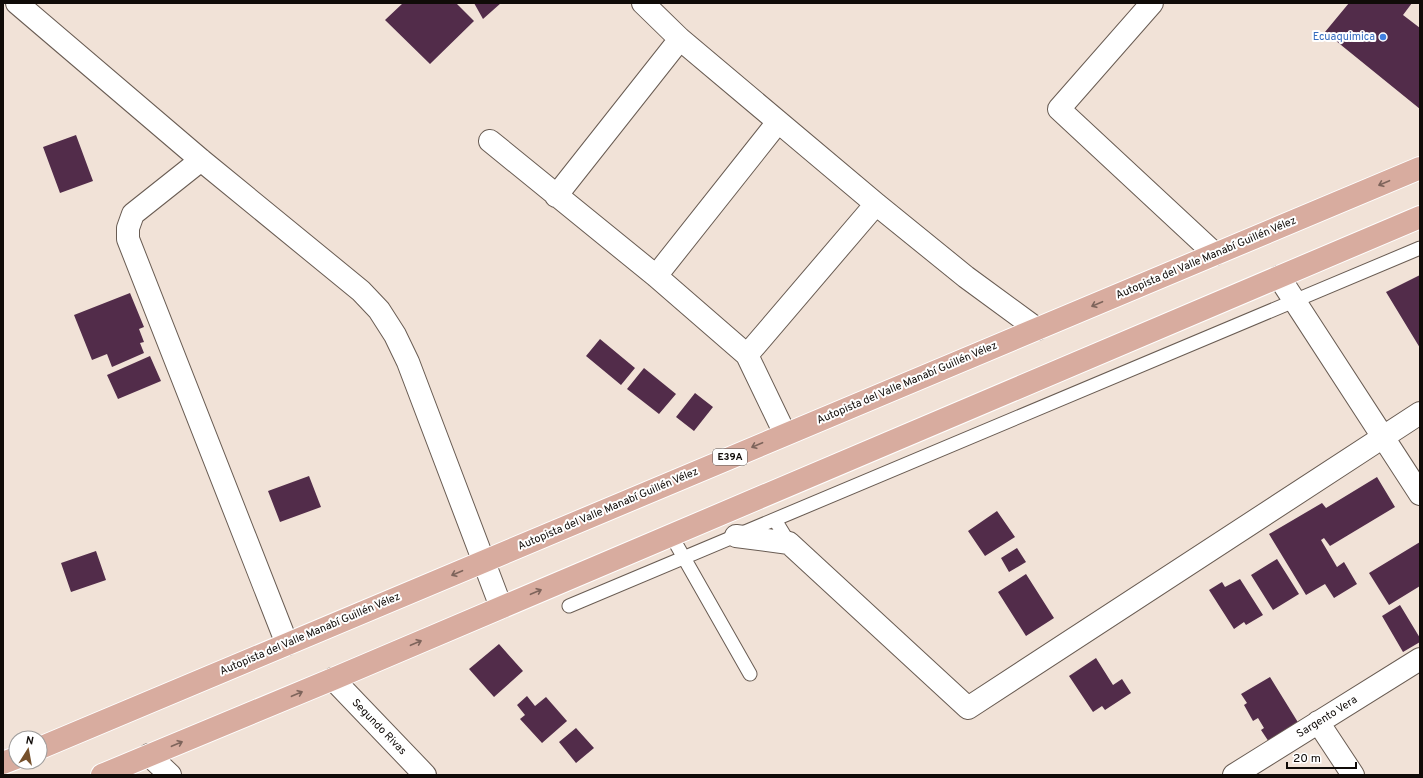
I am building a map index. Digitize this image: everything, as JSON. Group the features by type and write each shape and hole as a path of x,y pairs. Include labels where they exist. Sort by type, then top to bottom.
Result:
{"main road":[{"name":"Autopista del Valle Manabí Guillén Vélez","path":"48,745 1420,168"},
{"path":"102,775 333,679 501,606 1420,217"}],"street":[{"path":"17,3 201,160 361,291 379,310 395,335 408,362 501,606"},
{"path":"643,3 680,39 876,204 966,277 1037,329"},
{"path":"1152,3 1059,109 1215,254"},
{"path":"556,196 680,39"},
{"path":"656,276 778,122"},
{"path":"490,141 656,276 747,355 785,434"},
{"path":"201,160 133,214 128,228 128,240 287,644"},
{"path":"747,355 876,204"},
{"path":"1279,277 1420,494"},
{"path":"736,536 790,543 968,708 1382,436 1420,413"},
{"name":"Sargento Vera","path":"1234,775 1420,659"},
{"name":"Segundo Rivas","path":"333,679 425,775"},
{"path":"1318,722 1353,775"},
{"path":"149,755 170,775"}],"lane":[{"path":"569,606 1420,248"},
{"path":"775,520 790,543"},
{"path":"671,535 750,674"}],"building":[{"path":"403,3 456,3 474,21 430,64 385,20"},
{"path":"474,3 501,3 483,19"},
{"path":"1349,3 1412,3 1403,15 1420,28 1420,109 1325,32"},
{"path":"76,135 93,181 60,193 43,147"},
{"path":"1420,275 1420,348 1386,292"},
{"path":"130,293 144,327 139,329 144,342 140,343 144,353 112,367 107,354 92,360 74,315"},
{"path":"600,339 635,368 621,385 586,356"},
{"path":"150,356 161,381 118,399 107,375"},
{"path":"644,368 676,394 659,414 627,389"},
{"path":"695,393 713,407 694,431 676,417"},
{"path":"309,476 321,507 280,522 268,491"},
{"path":"1377,477 1395,507 1330,546 1324,538 1321,540 1337,567 1344,562 1357,584 1334,598 1325,584 1306,595 1269,534 1322,503 1326,508"},
{"path":"997,511 1015,537 985,556 968,531"},
{"path":"1420,542 1420,586 1389,605 1369,573"},
{"path":"1017,548 1026,562 1009,572 1001,558"},
{"path":"96,551 106,580 71,592 61,563"},
{"path":"1277,559 1299,594 1273,610 1251,575"},
{"path":"1026,574 1054,618 1026,636 998,592"},
{"path":"1240,579 1263,615 1246,625 1244,622 1234,629 1209,590 1222,582 1225,587"},
{"path":"1400,605 1420,638 1420,642 1403,652 1382,616"},
{"path":"499,644 523,671 494,697 469,669"},
{"path":"1096,658 1113,685 1122,679 1131,693 1105,710 1102,706 1093,712 1069,676"},
{"path":"1270,677 1299,724 1269,742 1261,730 1264,728 1258,718 1253,721 1244,705 1247,703 1241,694"},
{"path":"527,696 535,706 546,697 567,721 542,743 520,719 525,715 517,705"},
{"path":"576,728 594,748 576,763 559,742"}],"place":[{"name":"Ecuaquimica","path":"1383,37"}]}
